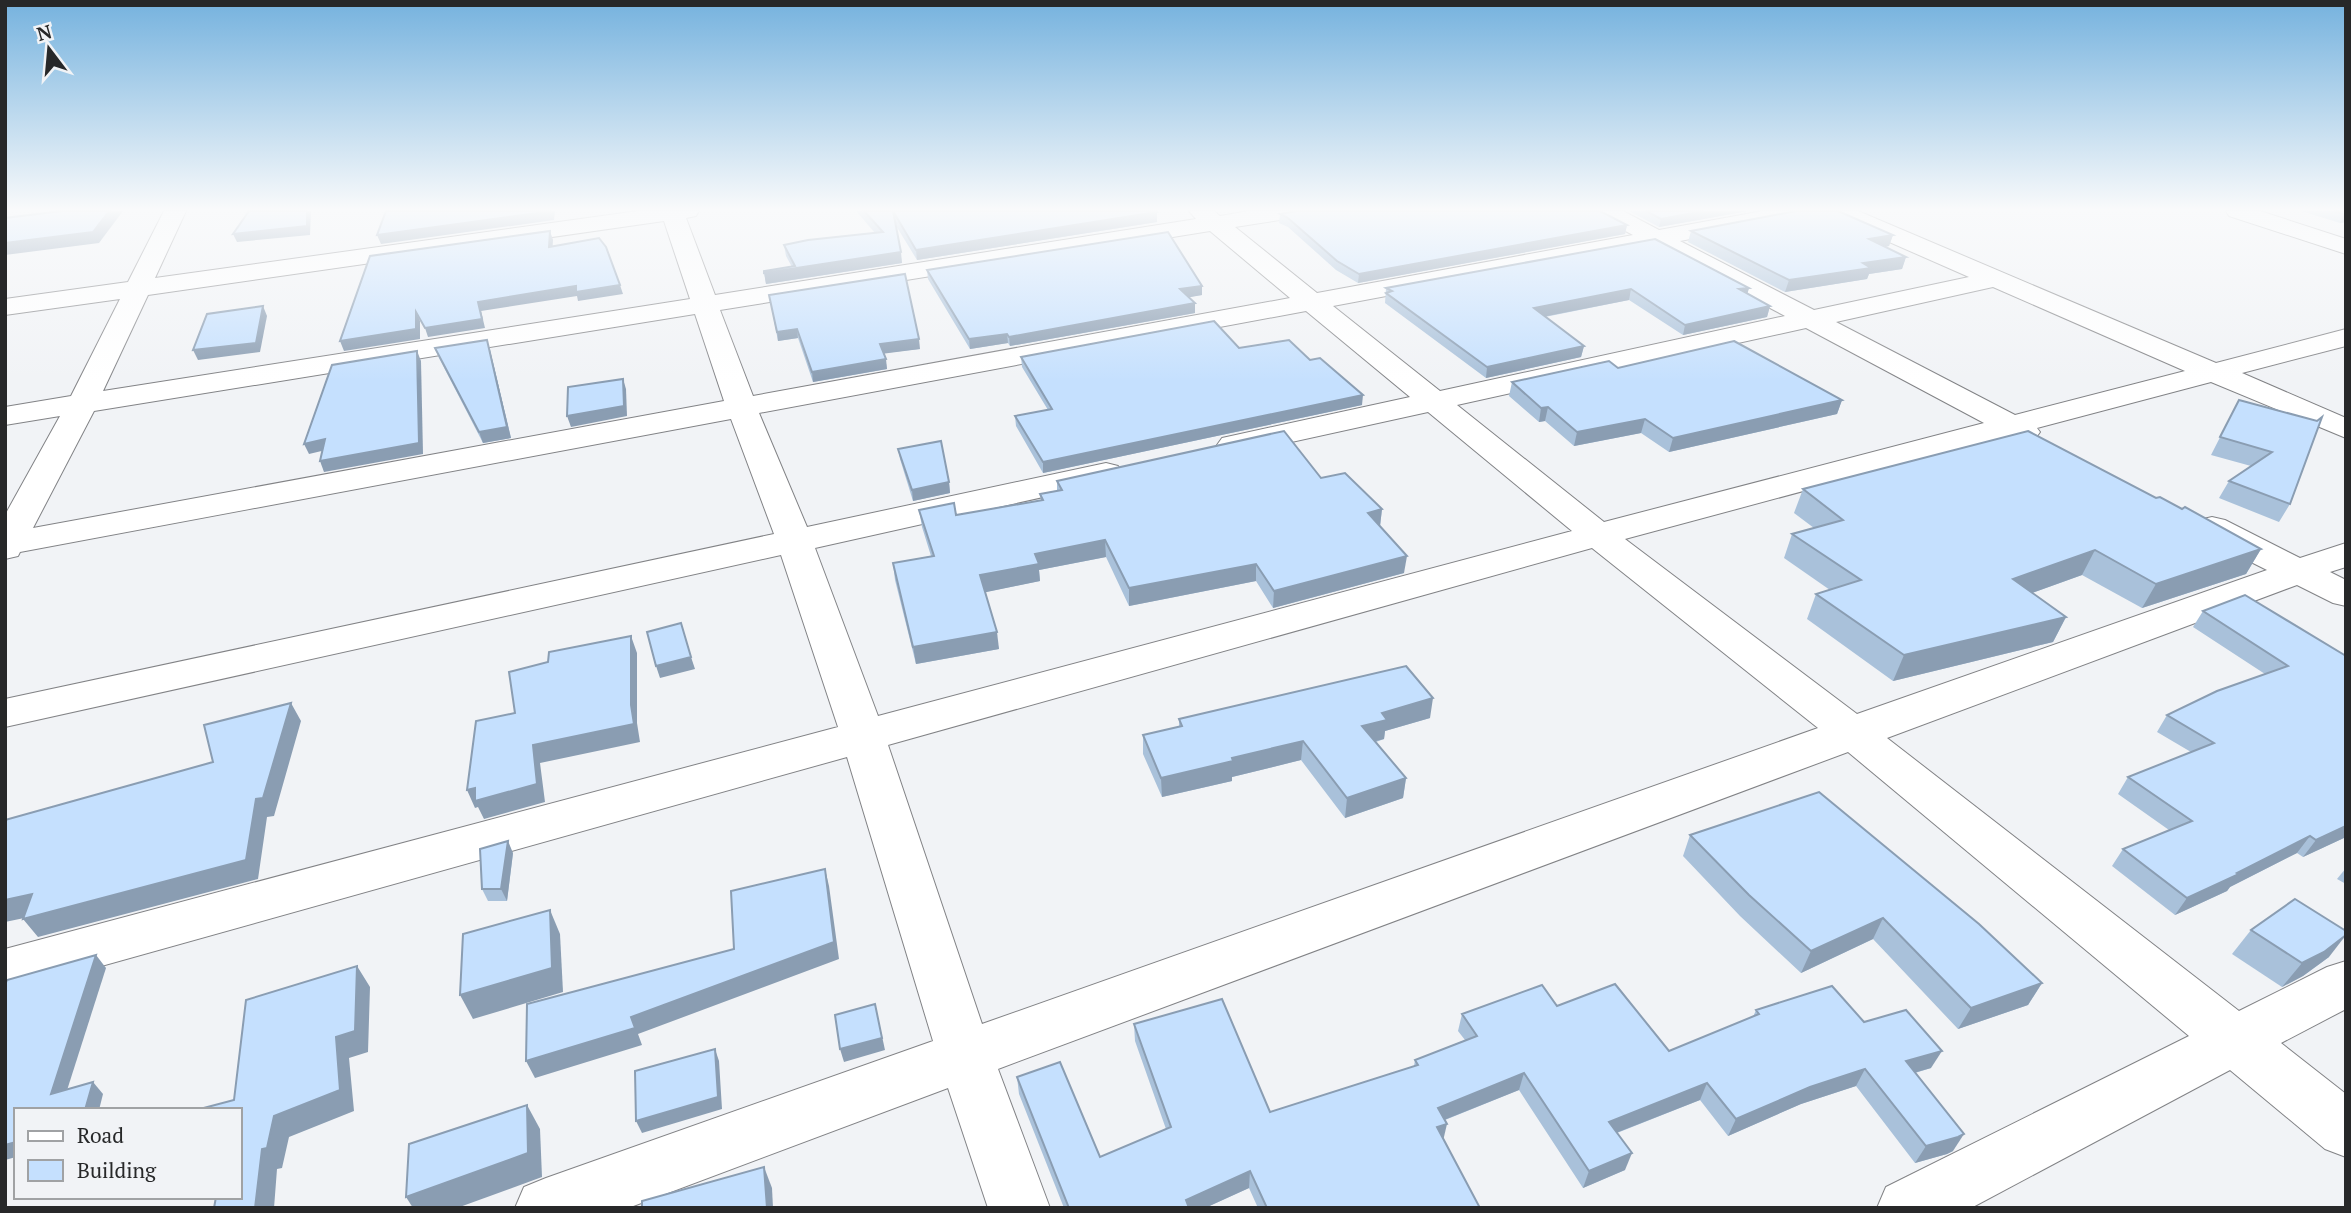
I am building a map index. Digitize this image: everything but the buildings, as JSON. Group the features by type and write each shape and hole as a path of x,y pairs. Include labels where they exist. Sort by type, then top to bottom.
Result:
{"street":[{"path":"6,545 82,404 146,268"},
{"path":"5,307 286,268"},
{"path":"694,268 741,405 794,539 863,736 965,1055 1019,1208"},
{"path":"5,416 915,268"},
{"path":"1271,268 1598,535 1851,732 2346,1130"},
{"path":"6,545 741,405 1491,268"},
{"path":"1712,268 2050,445"},
{"path":"1968,268 2346,429"},
{"path":"1203,452 1994,279"},
{"path":"5,971 1598,535 2346,337"},
{"path":"5,713 794,539 1135,467"},
{"path":"2186,514 2346,596"},
{"path":"546,1208 2346,554"},
{"path":"1908,1208 2346,983"}]}
